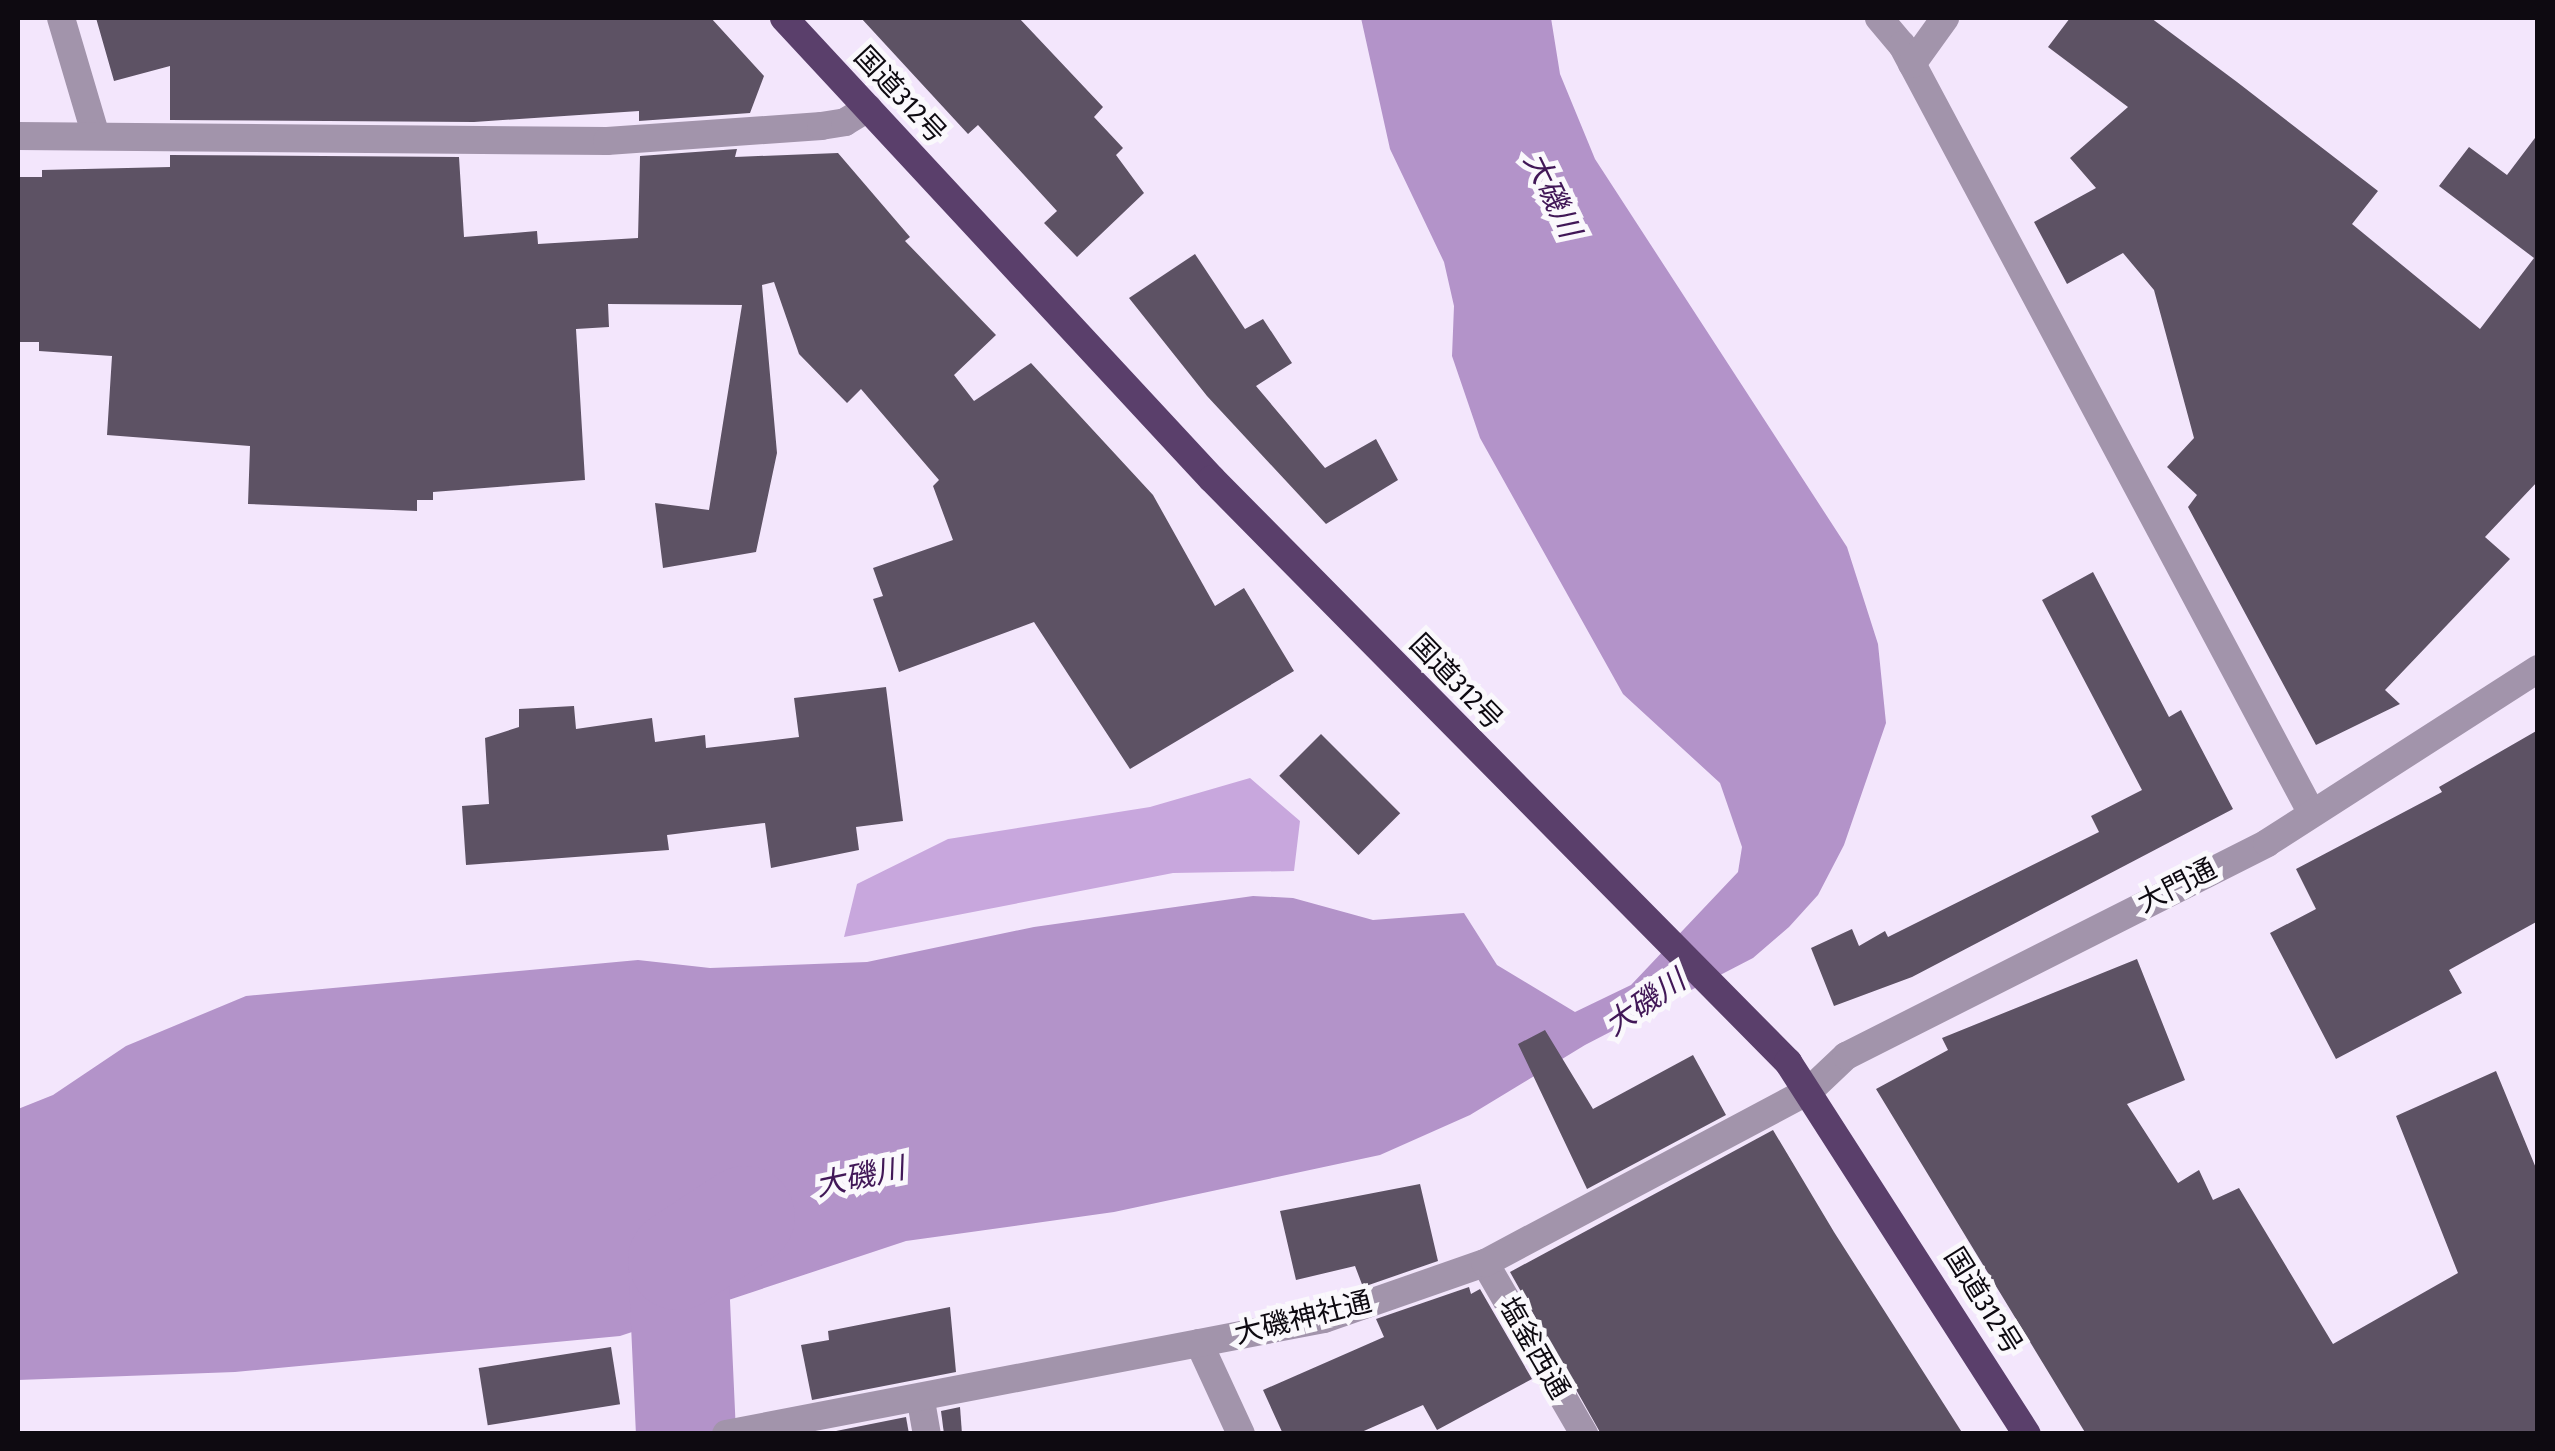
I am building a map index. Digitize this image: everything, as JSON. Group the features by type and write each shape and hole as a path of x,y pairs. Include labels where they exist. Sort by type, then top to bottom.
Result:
{"highway":[{"name":"国道312号","path":"784,18 1212,479 1653,930 1788,1062 1810,1090 2027,1434"}],"street":[{"path":"61,18 96,136"},
{"path":"1879,18 1912,64 2311,812"},
{"path":"1912,64 1945,18"},
{"path":"18,136 607,141 821,126 844,122 868,108"},
{"name":"大門通","path":"1810,1090 1846,1056 2267,843 2536,675"},
{"name":"大磯神社通","path":"726,1434 921,1400 1324,1318 1485,1263 1810,1090"},
{"name":"塩釜西通","path":"1485,1263 1584,1434"},
{"path":"1199,1343 1240,1434"},
{"path":"921,1400 926,1434"}],"shaded area":[{"path":"1250,778 1300,821 1294,871 1173,873 844,937 857,884 948,839 1150,807"}],"water":[{"path":"1361,18 1551,18 1560,74 1595,159 1847,547 1878,644 1886,723 1844,845 1818,895 1789,927 1753,958 1585,1045 1470,1115 1380,1155 1114,1212 906,1241 620,1336 235,1372 18,1380 18,1109 53,1095 126,1046 246,996 638,960 710,968 867,962 1034,927 1253,896 1293,898 1373,920 1464,913 1497,965 1575,1012 1631,985 1738,872 1742,847 1720,783 1623,694 1480,438 1452,356 1454,306 1444,262 1390,149"}],"building":[{"path":"96,18 711,18 764,76 750,113 639,121 639,111 474,122 170,120 170,66 114,81"},
{"path":"861,18 1019,18 1103,107 1094,117 1123,148 1116,155 1144,193 1077,257 1044,223 1057,211 978,125 968,134"},
{"path":"2070,18 2151,18 2237,82 2378,191 2352,224 2480,329 2534,258 2439,186 2469,147 2507,175 2538,134 2538,481 2485,537 2510,559 2385,690 2400,704 2316,745 2188,507 2197,495 2167,467 2194,438 2154,290 2123,253 2067,284 2034,222 2096,188 2070,158 2128,107 2048,47"},
{"path":"737,149 735,157 838,153 910,237 905,241 996,335 954,375 974,401 1031,363 1153,495 1215,606 1244,588 1294,671 1130,769 1034,622 899,672 873,599 883,596 873,568 953,540 933,486 939,480 861,389 847,403 799,354 774,282 762,285 777,453 756,552 663,568 655,503 709,510 742,305 608,304 609,327 576,329 585,480 433,492 433,500 417,500 417,511 248,504 250,446 107,435 112,356 39,351 39,342 18,342 18,177 42,177 42,170 170,167 170,155 459,157 464,237 537,231 538,244 638,238 640,156"},
{"path":"1195,254 1245,329 1263,319 1292,363 1256,386 1325,468 1376,439 1398,480 1326,524 1207,396 1129,298"},
{"path":"2093,572 2169,717 2181,710 2233,809 1912,977 1834,1006 1811,948 1852,929 1859,946 1885,931 1888,937 2099,832 2091,816 2142,790 2042,600"},
{"path":"886,687 903,821 856,827 859,850 771,868 765,823 667,835 669,850 466,865 462,806 489,804 485,738 519,727 519,709 574,706 576,729 652,718 655,742 705,735 706,748 799,737 794,698"},
{"path":"2538,730 2538,921 2449,970 2462,993 2336,1059 2270,933 2316,909 2296,869 2442,792 2439,787"},
{"path":"1321,734 1400,813 1358,855 1279,776"},
{"path":"2137,959 2185,1080 2127,1104 2178,1183 2199,1170 2213,1200 2239,1188 2333,1344 2458,1273 2396,1116 2496,1071 2538,1173 2538,1434 2086,1434 1876,1089 1948,1050 1942,1038"},
{"path":"1545,1030 1593,1109 1693,1055 1726,1115 1587,1189 1518,1044"},
{"path":"1773,1130 1963,1434 1601,1434 1510,1272"},
{"path":"1420,1184 1438,1261 1363,1287 1355,1266 1296,1280 1280,1211"},
{"path":"1469,1287 1471,1294 1480,1289 1532,1379 1437,1430 1423,1405 1357,1434 1283,1434 1263,1390 1384,1337 1376,1319"},
{"path":"950,1307 956,1372 812,1400 801,1345 829,1340 828,1331"},
{"path":"611,1347 620,1404 488,1425 479,1368"},
{"path":"960,1407 962,1434 944,1434 941,1411"},
{"path":"906,1417 909,1434 821,1434"}],"waterway":[{"name":"大磯川","path":"686,1434 678,1260 745,1216"}]}
